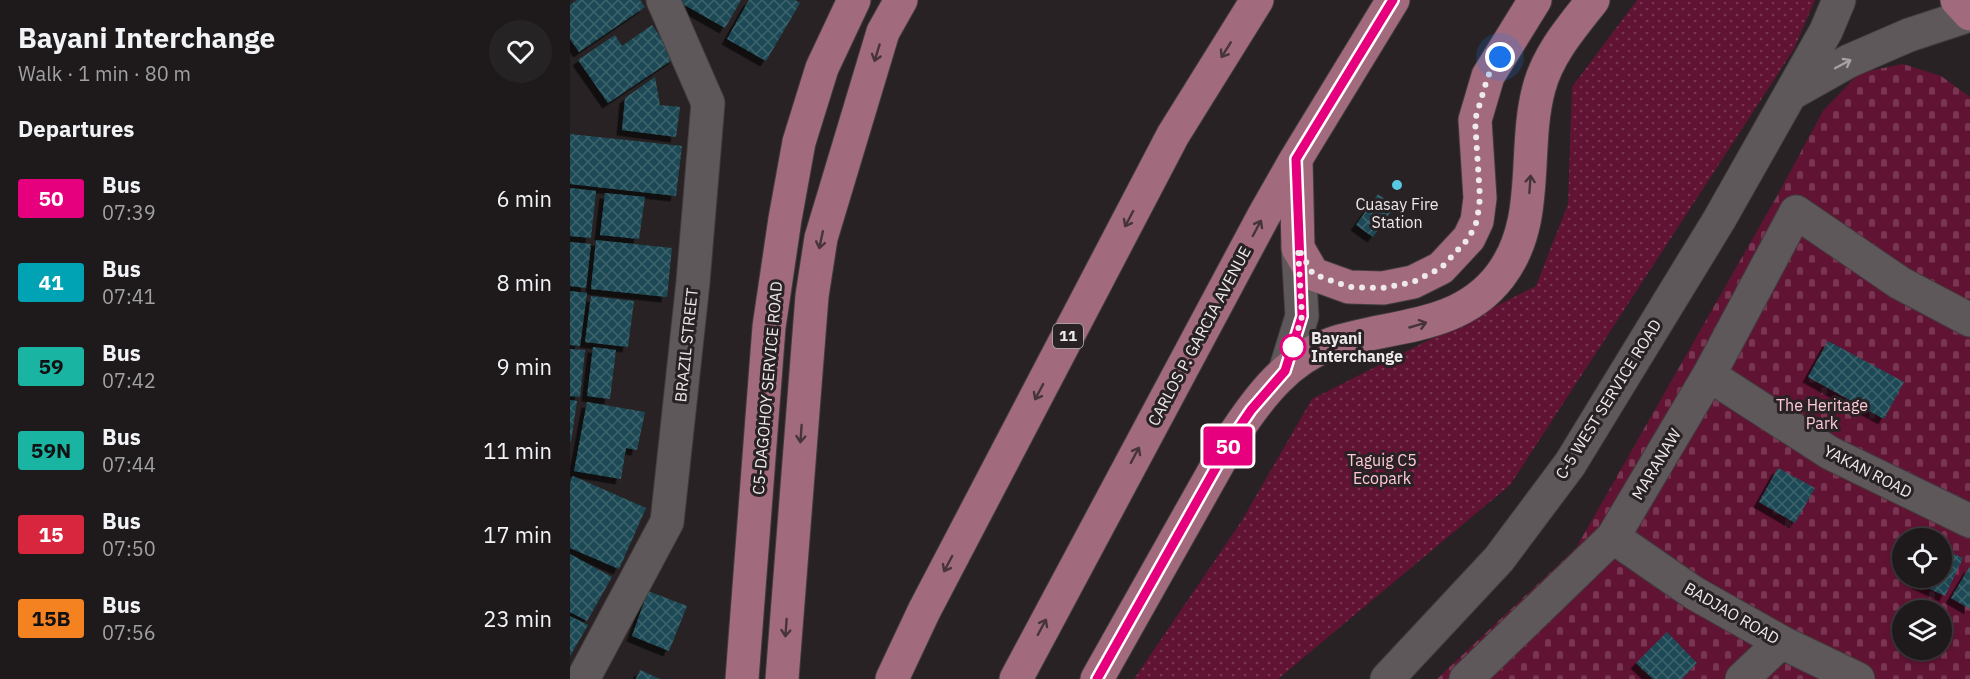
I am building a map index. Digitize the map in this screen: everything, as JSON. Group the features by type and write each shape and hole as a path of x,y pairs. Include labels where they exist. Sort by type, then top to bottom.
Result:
{"main road":[{"name":"C5-DAGOHOY SERVICE ROAD","path":"742,679 769,327 785,219 799,142 822,68 854,0"},
{"path":"782,679 812,296 821,238 883,32 901,0"},
{"name":"11","path":"892,679 924,611 1173,135 1257,0"},
{"name":"CARLOS P. GARCIA AVENUE","path":"1016,679 1296,159 1393,0"},
{"path":"1296,159 1298,248 1313,274 1349,287 1383,288 1413,282 1441,268 1469,238 1477,221 1480,198 1475,120 1488,76 1535,0"},
{"path":"1097,679 1236,432 1251,410 1285,371 1330,344 1436,320 1478,297 1500,276 1513,253 1527,208 1533,125 1540,85 1554,50 1593,0"},
{"path":"1957,0 1970,14"}],"street":[{"name":"BRAZIL STREET","path":"583,679 667,522 693,282 708,103 663,0"},
{"name":"C-5 WEST SERVICE ROAD","path":"1388,679 1499,559 1570,464 1719,219 1826,31 1839,0"},
{"path":"1792,93 1849,61 1909,35 1970,14"},
{"name":"MARANAW","path":"1466,679 1612,537 1709,375 1796,212 1900,283 1970,320"},
{"path":"1285,371 1302,316 1298,248"},
{"name":"YAKAN ROAD","path":"1709,375 1830,453 1970,521"},
{"name":"BADJAO ROAD","path":"1612,537 1694,593 1781,642 1858,679"},
{"path":"1742,679 1781,642"}],"green space":[{"name":"Taguig C5 Ecopark","path":"1637,0 1815,0 1794,49 1510,485 1278,679 1134,679 1241,522 1312,399 1536,286 1568,204 1572,87"},
{"name":"The Heritage Park","path":"1903,64 1941,76 1970,97 1970,679 1437,679 1576,548 1823,111 1859,73"}],"building":[{"path":"577,0 640,0 645,7 579,52 570,39 570,5"},
{"path":"682,0 741,0 725,28 681,3"},
{"path":"749,0 795,0 800,3 766,61 727,39"},
{"path":"652,25 675,58 608,103 578,60 615,35 622,46"},
{"path":"655,77 660,105 680,107 676,137 622,130 625,98"},
{"path":"570,134 682,146 676,196 570,184"},
{"path":"570,188 596,191 591,238 570,236"},
{"path":"605,193 645,197 639,239 600,235"},
{"path":"1378,194 1395,206 1373,237 1356,225"},
{"path":"596,240 672,248 667,297 591,289"},
{"path":"570,242 591,244 586,288 570,286"},
{"path":"570,291 587,293 580,346 570,345"},
{"path":"591,296 634,301 628,347 585,342"},
{"path":"1828,341 1904,382 1884,419 1808,377"},
{"path":"593,347 616,350 610,399 587,396"},
{"path":"570,349 585,350 580,397 570,396"},
{"path":"570,400 577,401 571,442 570,442"},
{"path":"587,402 645,412 637,450 626,448 621,479 574,471"},
{"path":"1778,468 1815,488 1795,523 1759,502"},
{"path":"573,476 646,508 619,569 570,548 570,483"},
{"path":"1952,553 1963,558 1952,581"},
{"path":"570,554 612,577 587,621 570,612"},
{"path":"1970,566 1970,609 1951,598"},
{"path":"1928,588 1949,588 1945,596"},
{"path":"648,591 687,606 669,651 632,636"},
{"path":"570,616 588,625 570,656"},
{"path":"1667,632 1697,663 1682,679 1653,679 1636,663"},
{"path":"640,670 660,679 636,679"}],"bus line":[{"name":"50","path":"1097,679 1236,432 1266,391 1285,371 1302,316 1296,159 1393,0"}],"place":[{"name":"Cuasay Fire Station","path":"1397,185"},
{"name":"Bayani Interchange","path":"1293,347"}],"route":[{"path":"1293,347 1291,353 1302,316 1298,248 1313,274 1349,287 1383,288 1413,282 1441,268 1469,238 1477,221 1480,198 1475,120 1488,76 1500,57"}]}
